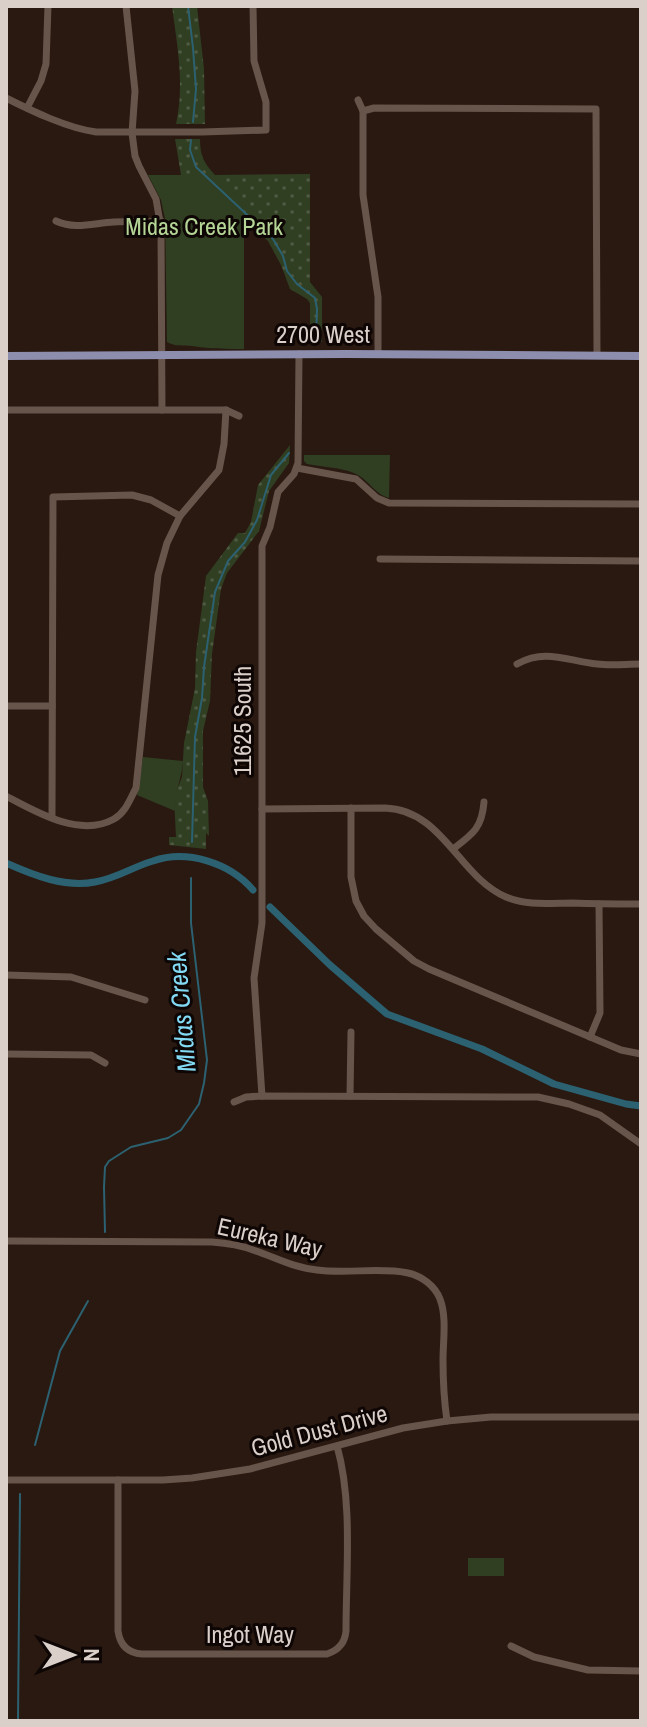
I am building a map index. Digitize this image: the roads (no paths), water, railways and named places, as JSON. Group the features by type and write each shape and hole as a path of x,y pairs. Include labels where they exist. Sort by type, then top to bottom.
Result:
{"main road":[{"name":"2700 West","path":"6,356 641,356"}],"street":[{"path":"27,108 46,64 48,6"},
{"path":"126,6 135,91 132,133 135,156 156,199 161,221 162,410"},
{"path":"6,98 90,131 266,130 266,102 254,61 253,6"},
{"path":"358,100 363,111 363,195 378,297 378,354"},
{"path":"363,111 374,108 596,109 597,354"},
{"path":"56,221 75,226 161,221"},
{"path":"299,354 297,468 356,479 377,498 389,503 641,504"},
{"path":"6,410 226,410 239,416"},
{"path":"6,796 78,826 115,819 126,807 136,788 158,575 167,543 180,516 219,470 226,410"},
{"name":"11625 South","path":"262,1096 254,978 262,923 262,546 278,492 297,468"},
{"path":"52,817 53,497 132,495 151,500 180,516"},
{"path":"380,559 641,561"},
{"path":"517,664 534,657 556,657 595,664 641,664"},
{"path":"6,706 52,706"},
{"path":"453,849 475,832 484,802"},
{"path":"351,808 352,885 360,909 376,929 421,966 621,1050 641,1054"},
{"path":"262,809 391,808 427,822 482,881 509,898 530,903 641,904"},
{"path":"590,1037 600,1006 599,904"},
{"path":"6,975 71,977 145,1000"},
{"path":"350,1096 351,1032"},
{"path":"6,1054 91,1055 105,1063"},
{"path":"234,1102 262,1096 538,1097 600,1115 641,1144"},
{"name":"Eureka Way","path":"6,1241 212,1242 242,1246 307,1269 414,1274 428,1282 438,1294 443,1311 443,1378 447,1421"},
{"name":"Gold Dust Drive","path":"6,1480 163,1480 219,1475 403,1428 447,1421 491,1417 641,1417"},
{"name":"Ingot Way","path":"118,1480 118,1631 120,1641 127,1649 142,1654 327,1654 342,1644 346,1631 346,1496 337,1446"},
{"path":"511,1646 534,1657 588,1670 641,1671"}],"waterway":[{"name":"Midas Creek","path":"188,6 196,89 193,122"},
{"name":"Midas Creek","path":"191,140 190,150 196,167 273,239 287,271 297,284 315,298 316,339"},
{"name":"Midas Creek","path":"192,842 195,737 215,592 228,561 245,542 257,520 271,475 289,453"},
{"path":"6,863 49,879 84,883 111,878 145,863 166,858 194,858 232,872 253,890"},
{"name":"Midas Creek","path":"105,1232 105,1167 109,1161 131,1147 168,1138 181,1130 199,1104 207,1060 191,923 191,878"},
{"path":"270,907 387,1014 482,1049 554,1084 641,1106"},
{"name":"Midas Creek","path":"35,1445 60,1351 88,1301"},
{"name":"Midas Creek","path":"18,1721 20,1494"}],"park label":[{"name":"Midas Creek Park","path":"204,226"}]}
